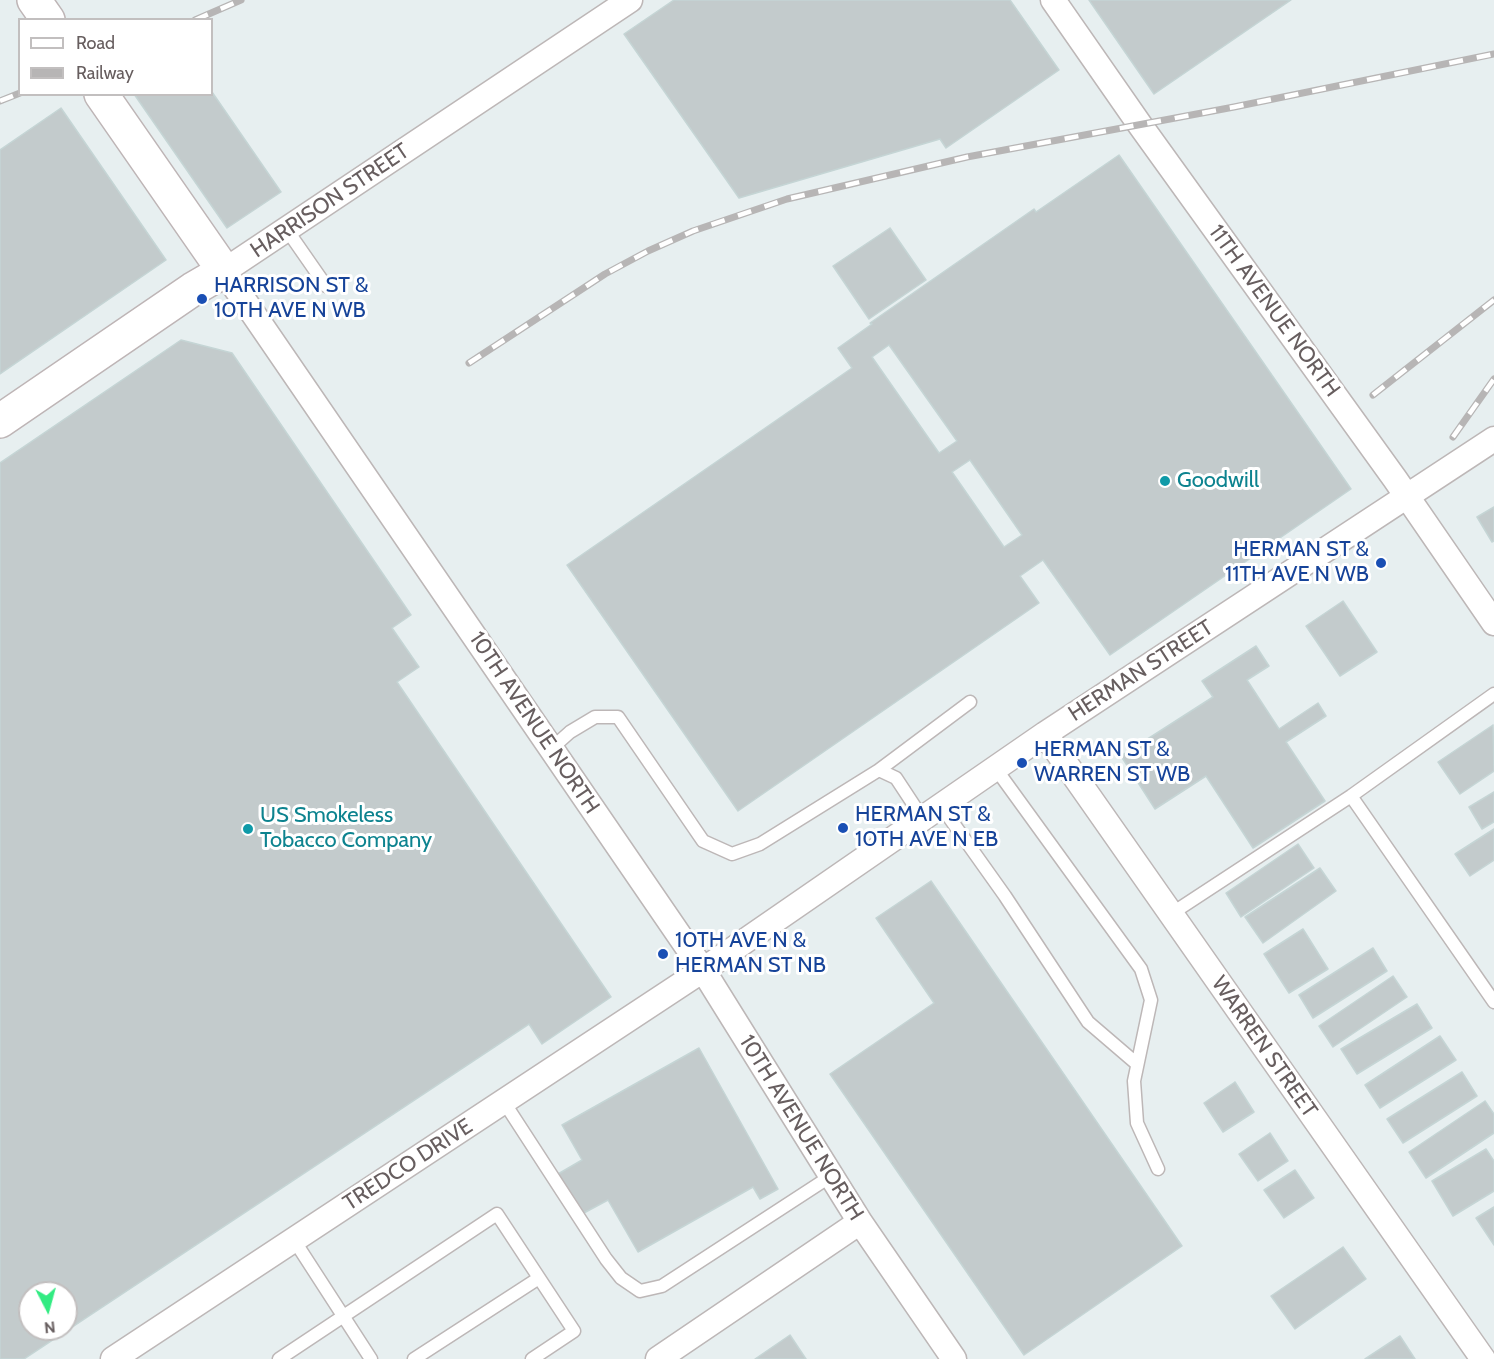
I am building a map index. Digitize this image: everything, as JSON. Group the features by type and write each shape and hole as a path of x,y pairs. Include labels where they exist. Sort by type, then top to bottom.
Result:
{"street":[{"path":"34,0 47,18"},
{"name":"HARRISON STREET","path":"0,421 194,289 287,230 630,0"},
{"name":"11TH AVENUE NORTH","path":"1053,0 1140,125 1408,497 1494,622"},
{"name":"10TH AVENUE NORTH","path":"102,96 703,970 860,1222 952,1358"},
{"name":"HERMAN STREET","path":"703,970 1045,734 1494,439"},
{"name":"WARREN STREET","path":"1045,734 1483,1359"},
{"name":"TREDCO DRIVE","path":"113,1359 703,970"},
{"path":"657,1359 860,1222"}],"lane":[{"path":"287,230 326,286"},
{"path":"1171,914 1351,796 1494,694"},
{"path":"551,748 570,732 595,717 618,717 703,841 732,854 760,844 879,770 970,702"},
{"path":"996,769 1141,969 1151,1000 1134,1081 1137,1123 1158,1169"},
{"path":"879,770 896,778 932,813 1005,896 1088,1022 1137,1065"},
{"path":"1351,796 1494,1002"},
{"path":"504,1102 606,1259 621,1278 640,1291 662,1286 831,1176"},
{"path":"279,1359 496,1214 574,1331 532,1359"},
{"path":"294,1240 371,1359"},
{"path":"414,1359 539,1278"}],"building":[{"path":"674,0 1010,0 1059,70 946,148 940,139 739,198 624,34"},
{"path":"1089,0 1291,0 1154,94"},
{"path":"213,93 281,192 227,228 135,96 213,96"},
{"path":"61,108 166,260 0,374 0,150"},
{"name":"Goodwill","path":"1119,155 1351,489 1110,655 1043,560 1020,576 1039,603 738,811 567,565 852,368 838,348 872,324 870,323 1034,209 1036,212","holes":["889,345 957,441 939,453 872,357","970,460 1022,535 1004,547 952,472"]},
{"path":"890,228 926,280 869,319 833,266"},
{"name":"US Smokeless Tobacco Company","path":"181,340 232,353 411,615 392,628 419,667 397,682 611,997 542,1044 529,1024 78,1323 78,1281 18,1281 18,1341 51,1341 24,1359 0,1359 0,463"},
{"path":"1494,507 1494,541 1492,542 1477,517"},
{"path":"1343,601 1377,652 1340,676 1306,626"},
{"path":"1256,646 1269,666 1247,680 1279,729 1318,703 1326,716 1286,742 1325,801 1253,848 1206,776 1155,809 1121,756 1213,697 1202,681"},
{"path":"1493,725 1494,771 1460,794 1438,762"},
{"path":"1494,792 1494,822 1482,829 1469,807"},
{"path":"1494,829 1494,860 1470,876 1455,854"},
{"path":"1298,844 1314,868 1241,917 1226,893"},
{"path":"1320,868 1336,891 1263,943 1245,917"},
{"path":"931,881 1182,1246 1024,1355 830,1074 934,1003 876,918"},
{"path":"1303,929 1328,969 1289,993 1264,954"},
{"path":"1373,948 1387,971 1313,1018 1299,995"},
{"path":"1393,976 1407,997 1333,1047 1319,1026"},
{"path":"1417,1004 1432,1028 1357,1074 1341,1049"},
{"path":"1440,1036 1456,1060 1380,1108 1365,1085"},
{"path":"699,1048 778,1189 760,1199 753,1187 638,1252 608,1200 582,1214 558,1174 582,1160 562,1125"},
{"path":"1462,1072 1477,1096 1403,1143 1387,1119"},
{"path":"1235,1082 1254,1112 1223,1132 1204,1103"},
{"path":"1485,1101 1494,1114 1494,1133 1426,1178 1409,1152"},
{"path":"1270,1133 1288,1161 1258,1181 1239,1154"},
{"path":"1486,1149 1494,1161 1494,1191 1453,1216 1432,1181"},
{"path":"1295,1170 1314,1198 1284,1218 1264,1190"},
{"path":"1494,1207 1494,1245 1476,1218"},
{"path":"1343,1247 1366,1279 1295,1329 1271,1296"},
{"path":"790,1335 806,1359 755,1359"},
{"path":"1400,1336 1415,1359 1365,1359"}],"railway":[{"path":"200,18 241,0"},
{"path":"469,363 605,274 648,251 693,231 787,199 967,157 1234,107 1494,54"},
{"path":"0,101 18,94"},
{"path":"1373,395 1494,300"},
{"path":"1453,437 1494,379"}],"place":[{"name":"HARRISON ST & 10TH AVE N WB","path":"202,299"},
{"name":"Goodwill","path":"1165,481"},
{"name":"HERMAN ST & 11TH AVE N WB","path":"1381,563"},
{"name":"HERMAN ST & WARREN ST WB","path":"1022,763"},
{"name":"HERMAN ST & 10TH AVE N EB","path":"843,828"},
{"name":"US Smokeless Tobacco Company","path":"248,829"},
{"name":"10TH AVE N & HERMAN ST NB","path":"663,954"}]}
